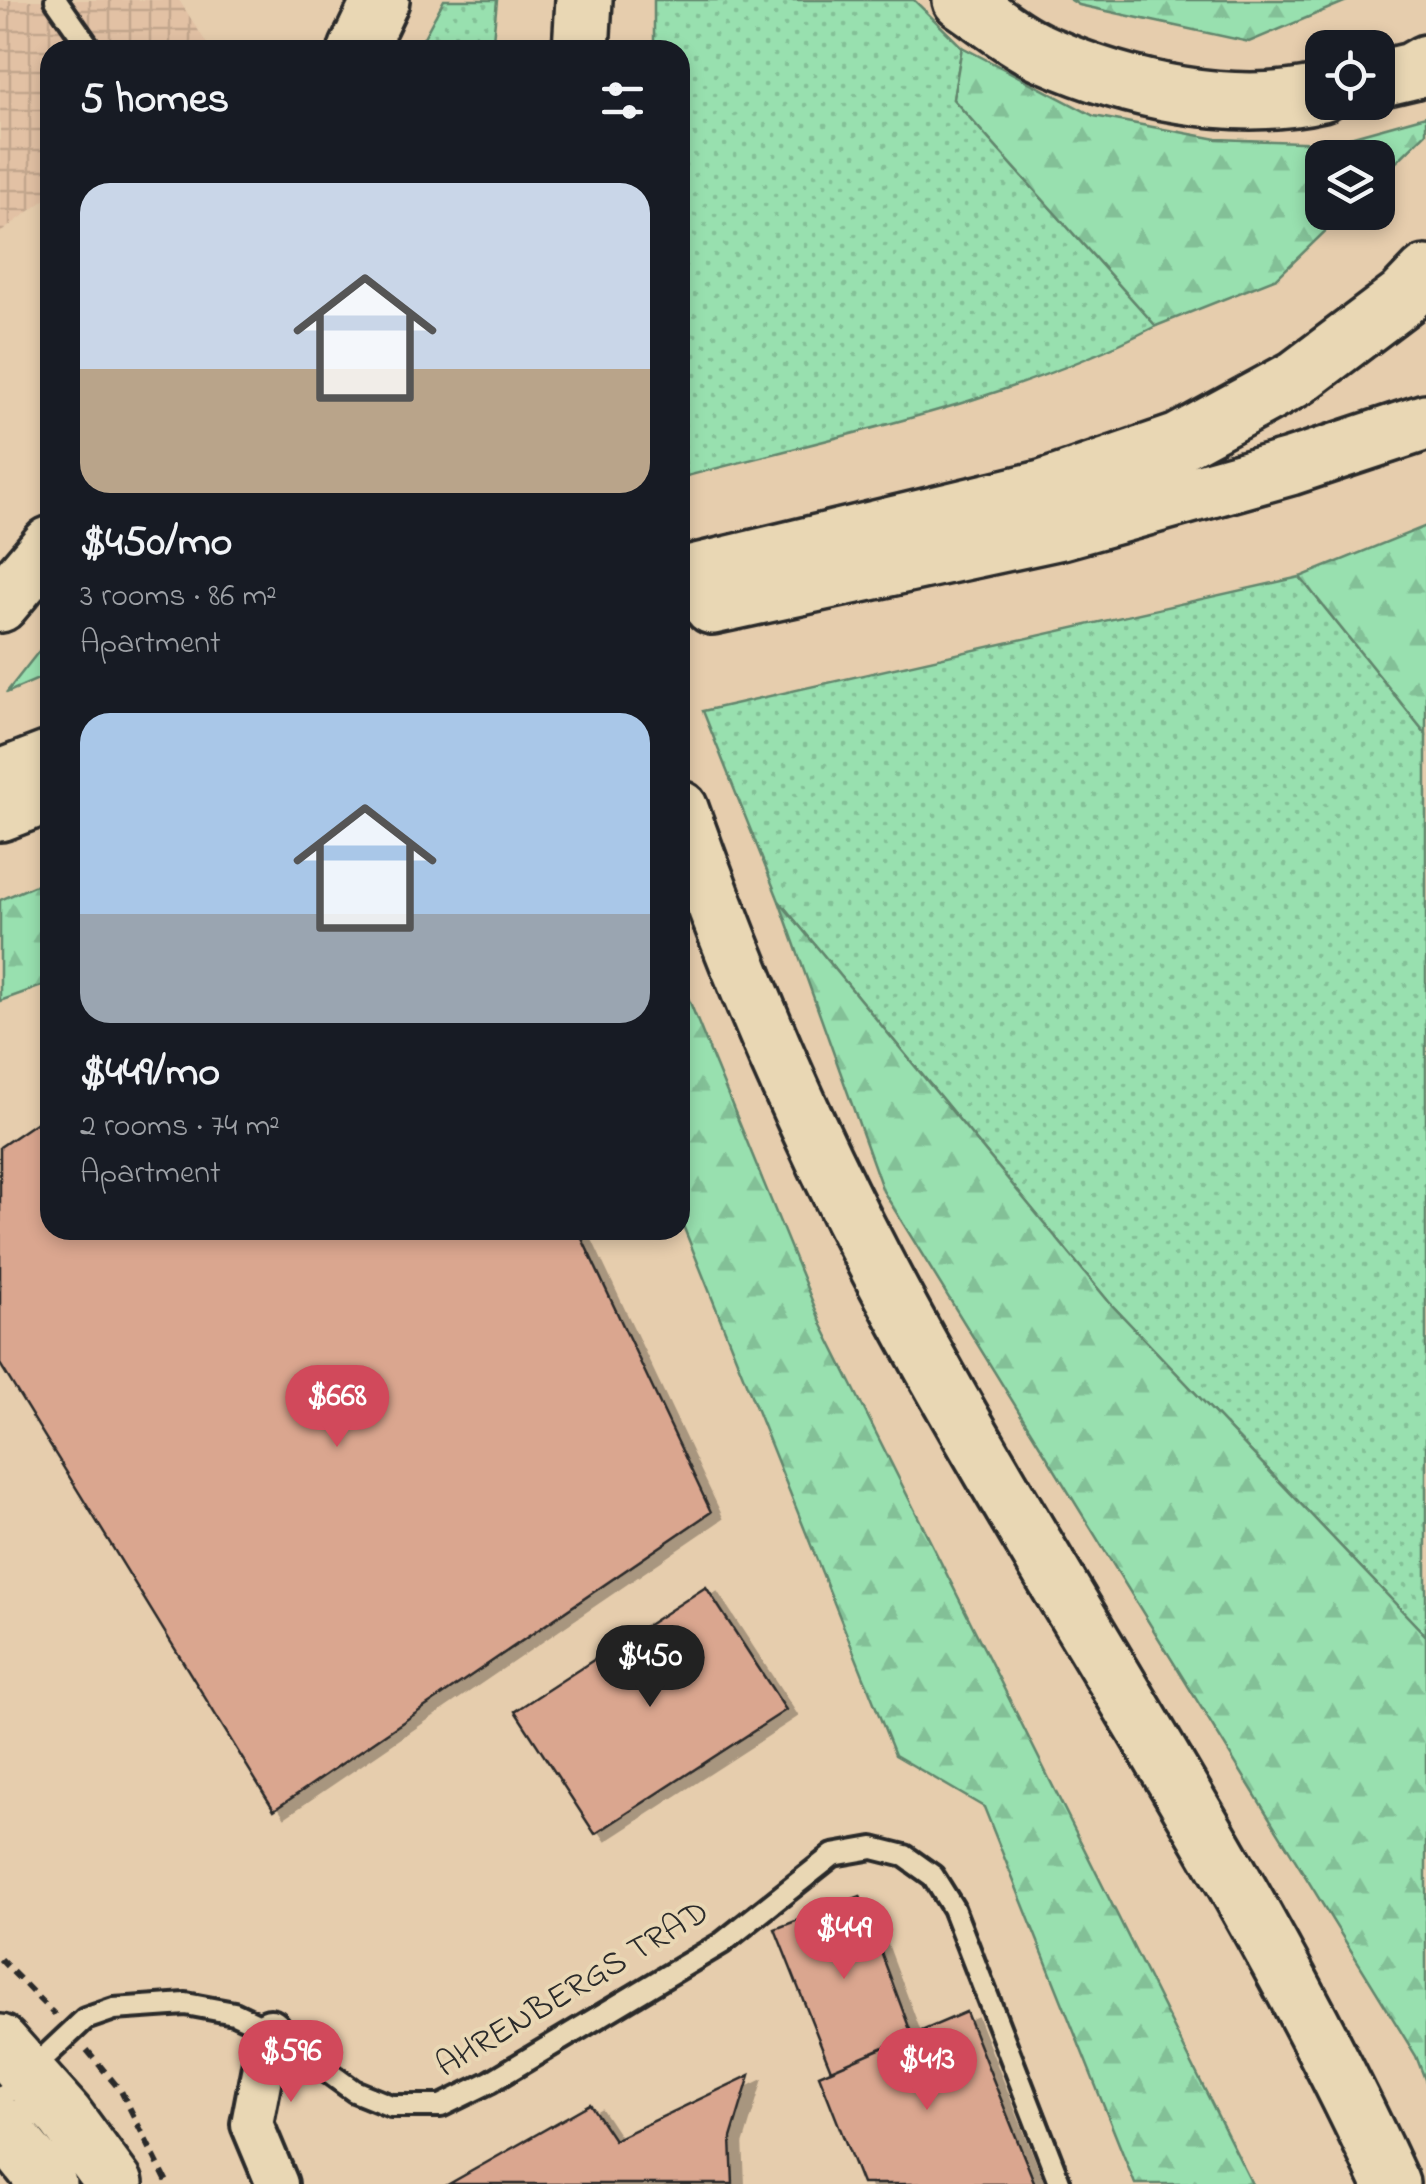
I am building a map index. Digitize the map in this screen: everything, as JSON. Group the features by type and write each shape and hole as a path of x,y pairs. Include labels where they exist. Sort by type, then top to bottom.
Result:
{"main road":[{"path":"362,40 382,0"},
{"path":"582,40 584,0"},
{"path":"960,0 1042,53 1134,86 1226,101 1305,94"},
{"path":"1395,76 1426,64"},
{"path":"690,574 1042,489 1179,442 1296,378 1403,298 1426,274"},
{"path":"690,612 1060,531 1290,467 1426,422"},
{"path":"0,604 40,557"},
{"path":"0,778 40,764"},
{"path":"0,813 40,798"},
{"path":"690,839 724,936 801,1114 892,1294 1278,1960 1351,2096 1391,2184"},
{"path":"10,2071 115,2184"},
{"path":"0,2124 48,2184"}],"street":[{"path":"270,2030 252,2124 276,2184"}],"lane":[{"path":"56,0 84,40"},
{"name":"AHRENBERGS TRAD","path":"10,2071 85,2019 114,2009 186,2004 234,2013 270,2030 354,2091 391,2106 441,2106 490,2082 722,1943 834,1855 873,1848 904,1856 933,1876 952,1908 1060,2184"}],"path":[{"path":"0,1960 121,2091 168,2184"}],"shaded area":[{"path":"0,0 179,0 205,40 40,40 40,203 0,233"}],"green space":[{"path":"444,0 497,0 493,40 422,40"},
{"path":"654,0 914,0 962,47 953,99 1156,326 1100,353 985,396 690,475 690,40 654,40"},
{"path":"1071,0 1349,0 1249,42 1079,5"},
{"path":"962,47 1094,116 1217,139 1305,142 1305,230 1326,230 1277,278 1156,326 953,99"},
{"path":"1426,116 1426,133 1395,163 1395,140 1339,140"},
{"path":"1426,526 1426,734 1300,577"},
{"path":"1300,577 1426,734 1426,1636 1109,1302 779,901 703,711"},
{"path":"40,650 40,678 6,693"},
{"path":"40,883 40,987 0,1001 0,900"},
{"path":"779,901 1109,1302 1426,1636 1426,2082 1416,2056 883,1191"},
{"path":"690,1002 822,1325 1252,2184 1135,2184 984,1807 895,1755 689,1240"}],"building":[{"path":"40,1120 40,1240 583,1240 711,1512 274,1810 0,1364 0,1147"},
{"path":"706,1587 786,1710 595,1834 515,1711"},
{"path":"860,1896 912,2035 831,2070 775,1929"},
{"path":"966,2012 1035,2184 862,2184 819,2075"},
{"path":"750,2075 731,2138 733,2184 449,2184 590,2104 614,2140"}]}
